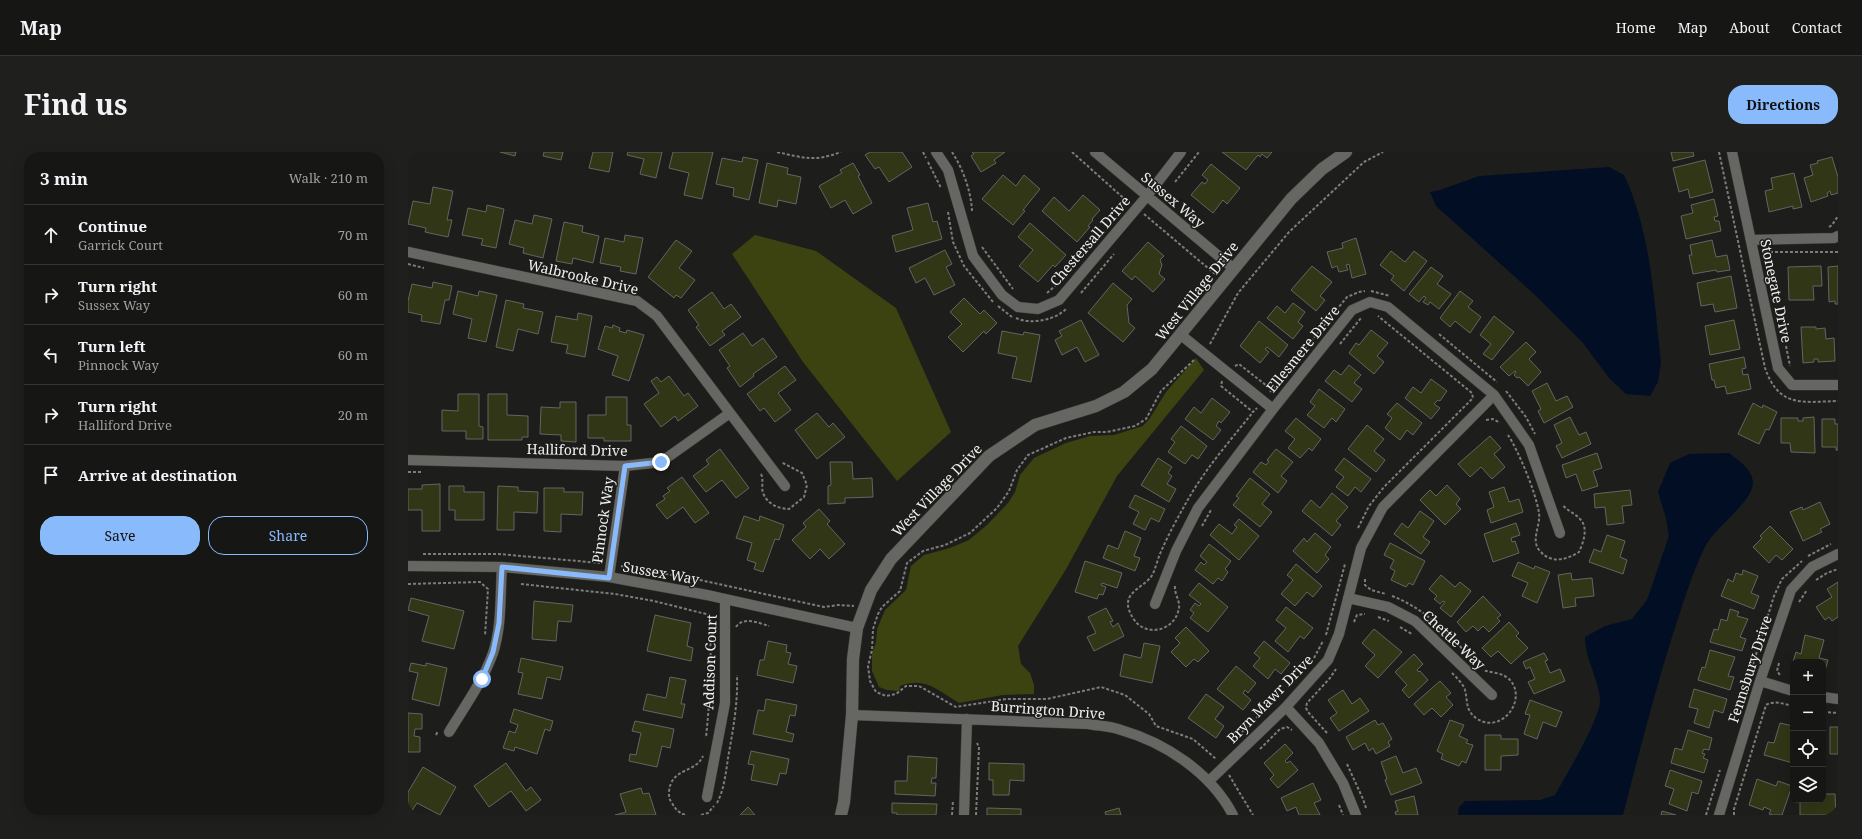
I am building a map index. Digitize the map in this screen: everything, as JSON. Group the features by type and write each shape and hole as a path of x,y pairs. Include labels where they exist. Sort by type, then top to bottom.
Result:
{"street":[{"name":"Chestersall Drive","path":"936,152 948,170 973,256 1002,295 1018,307 1038,309 1059,300 1147,196 1181,152"},
{"name":"Sussex Way","path":"1095,152 1234,269"},
{"name":"West Village Drive","path":"842,815 852,715 853,659 857,628 871,590 891,558 989,456 1035,425 1096,406 1124,392 1152,369 1291,199 1322,169 1346,152"},
{"name":"Stonegate Drive","path":"1732,152 1778,368 1792,385 1838,385"},
{"path":"1750,240 1834,238 1838,236"},
{"name":"Walbrooke Drive","path":"408,252 637,301 657,316 785,486"},
{"name":"Ellesmere Drive","path":"1155,604 1176,551 1198,508 1273,409 1352,310 1370,302 1388,307 1494,395 1529,445 1560,533"},
{"path":"1181,335 1273,409"},
{"name":"Bryn Mawr Drive","path":"1209,781 1286,707 1328,660 1339,634 1361,548 1383,507 1494,395"},
{"name":"Halliford Drive","path":"408,460 625,466 661,462 730,413"},
{"name":"Pinnock Way","path":"609,578 625,466"},
{"name":"Fennsbury Drive","path":"1719,815 1760,681 1791,590 1812,567 1838,554"},
{"name":"Sussex Way","path":"408,566 502,567 609,578 725,599 857,628"},
{"path":"445,728 482,679 493,652 499,623 502,567"},
{"name":"Chettle Way","path":"1348,598 1388,607 1415,620 1492,695"},
{"name":"Addison Court","path":"707,796 724,703 725,599"},
{"path":"1760,681 1790,690"},
{"path":"1826,697 1838,699"},
{"path":"1286,707 1319,743 1344,783 1356,815"},
{"name":"Burrington Drive","path":"852,715 1088,724 1121,729 1170,750 1209,781 1233,815"},
{"path":"964,815 967,719"}],"path":[{"path":"777,152 812,159 825,158 841,152"},
{"path":"923,152 937,177 942,190"},
{"path":"952,152 962,172 971,200 972,214"},
{"path":"1072,152 1238,293"},
{"path":"1175,182 1200,152"},
{"path":"1253,815 1230,775 1212,755 1193,739 1156,726 1149,714 1125,695 1101,687 1047,699 1006,699 956,707 919,686 906,686 896,694 886,696 876,692 870,681 868,666 872,650 873,630 882,607 900,591 906,563 923,551 945,545 970,533 997,508 1009,491 1017,470 1028,455 1066,438 1135,426 1146,419 1161,390 1209,346 1212,338 1238,293 1288,232 1364,162 1383,152"},
{"path":"948,212 953,242 964,266 989,299 1006,314 1021,321 1042,321 1064,312 1070,306"},
{"path":"1044,296 1055,287 1092,243"},
{"path":"980,244 1014,290"},
{"path":"1765,252 1838,252"},
{"path":"1080,294 1114,254"},
{"path":"408,264 432,269"},
{"path":"1176,582 1174,588 1180,604 1173,622 1164,628 1153,630 1142,628 1134,620 1129,611 1129,600 1132,591 1151,577 1160,554 1197,483 1347,297 1359,292 1374,291 1388,294 1394,299"},
{"path":"1356,533 1369,506 1384,487 1473,398 1472,393 1377,315 1373,314"},
{"path":"1339,345 1363,316"},
{"path":"1436,331 1500,386"},
{"path":"1253,412 1221,386 1222,382 1234,366 1239,364 1272,390"},
{"path":"1504,390 1526,417 1537,436"},
{"path":"1481,425 1487,419 1493,419 1503,429"},
{"path":"1507,434 1521,461 1539,513 1536,546 1540,552 1550,558 1560,560 1571,557 1579,552 1583,542 1585,530 1580,519 1568,512 1563,506 1560,498"},
{"path":"759,468 763,478 763,492 769,502 783,509 789,509 804,496 807,484 802,473 778,461"},
{"path":"408,472 428,472"},
{"path":"1201,528 1214,505"},
{"path":"1310,664 1326,636 1346,560"},
{"path":"1812,583 1827,573 1838,569"},
{"path":"1366,573 1365,585 1371,590 1394,596 1415,606 1454,640 1484,671 1498,673 1509,679 1515,689 1516,701 1507,717 1498,722 1488,722 1477,718 1468,709 1465,690 1449,670"},
{"path":"408,584 480,582 488,589 487,620 484,641"},
{"path":"521,584 614,594 710,615 711,683 705,744"},
{"path":"1798,603 1808,588"},
{"path":"1352,629 1357,615 1364,613 1369,614"},
{"path":"1374,615 1391,622"},
{"path":"1396,625 1417,638"},
{"path":"1780,658 1777,670 1780,675 1786,677"},
{"path":"1327,734 1306,708 1307,703 1330,678 1338,665"},
{"path":"1242,732 1284,691"},
{"path":"1734,815 1734,809 1766,705 1777,702 1790,705"},
{"path":"1826,712 1838,713"},
{"path":"1260,749 1280,729 1287,727 1295,732"},
{"path":"436,735 445,728"},
{"path":"685,815 678,812 669,799 670,783 680,772 697,765 703,757 704,751"},
{"path":"1347,764 1363,799 1366,810"},
{"path":"1338,803 1343,815"}],"green space":[{"path":"755,235 816,251 896,308 951,432 897,481 803,362 732,254"},
{"path":"1196,358 1204,370 1117,476 1065,571 1018,646 1021,664 1030,673 1034,685 1034,694 1003,695 959,703 931,686 924,684 909,683 900,686 899,691 887,690 879,687 872,671 872,652 876,643 877,629 885,610 906,590 911,566 924,555 950,548 969,540 987,525 1008,503 1015,492 1020,475 1034,458 1066,443 1090,436 1114,435 1143,426 1150,418 1166,392"}],"water":[{"path":"1609,167 1624,175 1633,197 1646,243 1661,363 1658,382 1650,396 1626,394 1609,378 1583,343 1533,293 1436,206 1430,192 1440,190 1479,176"},
{"path":"1729,453 1742,463 1750,472 1753,482 1752,488 1743,503 1708,541 1694,571 1664,662 1623,815 1458,815 1459,807 1465,801 1540,800 1555,795 1582,747 1599,707 1599,691 1587,653 1585,637 1605,626 1632,619 1647,600 1669,536 1666,518 1658,492 1670,463 1689,454"}],"building":[{"path":"500,152 516,152 515,156"},
{"path":"544,152 563,152 561,160 543,156"},
{"path":"593,152 613,152 609,172 589,168"},
{"path":"628,152 662,152 656,178 640,174 644,159 627,155"},
{"path":"673,152 713,152 702,199 684,195 689,173 669,168"},
{"path":"870,152 902,152 912,167 889,182 879,167 875,169 865,155"},
{"path":"972,152 1005,152 994,160 996,163 981,172 971,156 974,154"},
{"path":"1222,152 1272,152 1267,158 1262,154 1260,157 1258,155 1246,170"},
{"path":"1671,152 1693,152 1694,156 1673,161"},
{"path":"743,157 758,160 749,200 733,196 734,188 716,184 722,158 742,162"},
{"path":"1832,157 1838,177 1838,193 1831,195 1830,191 1827,193 1828,196 1811,202 1804,178 1813,175 1810,165 1818,163 1817,161"},
{"path":"1705,160 1713,192 1690,198 1688,189 1679,192 1673,168"},
{"path":"767,163 788,168 787,174 801,177 796,204 778,200 777,207 759,203"},
{"path":"853,163 872,203 853,214 845,200 831,208 819,186 842,173 840,170"},
{"path":"1211,164 1240,188 1227,204 1223,200 1213,213 1191,195 1202,182 1205,184 1208,180 1202,175"},
{"path":"1794,173 1802,207 1793,209 1793,206 1769,212 1765,191 1773,189 1771,178"},
{"path":"1003,175 1016,186 1024,175 1040,189 1023,210 1025,211 1013,225 982,199"},
{"path":"433,187 453,191 447,220 452,220 448,237 425,232 426,228 408,224 413,201 430,204"},
{"path":"1083,195 1100,210 1092,219 1093,220 1088,226 1090,227 1077,242 1042,211 1054,197 1069,211"},
{"path":"1714,199 1718,216 1714,217 1715,221 1719,221 1721,231 1686,239 1681,216 1693,213 1691,205"},
{"path":"928,203 933,222 937,221 942,239 896,252 892,236 913,230 907,208"},
{"path":"487,205 504,209 496,248 481,245 483,239 462,235 468,208 486,212"},
{"path":"534,215 552,219 543,258 523,253 524,248 509,244 515,220 532,224"},
{"path":"564,222 583,226 582,232 599,236 593,263 573,258 572,264 556,261"},
{"path":"1030,223 1066,255 1055,267 1053,265 1038,282 1019,266 1033,250 1018,237"},
{"path":"625,235 643,238 636,274 620,271 621,267 600,263 605,238 624,242"},
{"path":"1356,238 1366,274 1352,278 1349,264 1346,265 1348,270 1339,272 1337,266 1332,268 1327,252 1343,248 1342,243"},
{"path":"676,240 692,251 679,268 695,280 681,298 676,295 674,298 648,277"},
{"path":"1712,240 1716,257 1727,255 1730,270 1717,272 1716,270 1693,274 1689,255 1692,255 1690,245"},
{"path":"1148,242 1164,256 1160,260 1162,265 1159,274 1165,279 1153,292 1135,276 1132,280 1122,271"},
{"path":"945,250 952,264 946,267 955,285 934,295 925,278 916,283 909,268"},
{"path":"1391,251 1405,262 1414,251 1427,261 1404,291 1391,280 1394,276 1380,265"},
{"path":"1312,266 1332,282 1320,296 1325,300 1316,311 1291,290"},
{"path":"1821,266 1822,286 1813,286 1814,300 1789,300 1788,267"},
{"path":"1838,266 1838,304 1835,304 1835,301 1829,302 1828,267"},
{"path":"1431,267 1443,276 1437,284 1451,294 1439,309 1430,302 1428,305 1423,302 1426,298 1424,296 1419,302 1409,294"},
{"path":"1731,276 1737,308 1715,312 1713,304 1701,306 1697,283"},
{"path":"433,282 452,286 449,300 445,300 440,324 421,321 422,315 408,312 408,301 412,284 432,288"},
{"path":"1113,283 1132,299 1127,305 1129,323 1135,328 1123,342 1088,313"},
{"path":"458,291 478,296 479,291 497,295 486,342 468,338 472,319 453,314"},
{"path":"1460,291 1473,301 1468,307 1481,317 1470,333 1455,321 1450,327 1440,318"},
{"path":"712,292 724,309 731,304 741,317 722,331 725,335 710,346 696,327 699,325 688,310"},
{"path":"964,298 980,314 984,310 997,323 986,334 984,331 963,352 948,337 962,324 950,312"},
{"path":"506,300 524,304 523,308 543,312 538,334 518,329 513,351 496,347"},
{"path":"1293,303 1305,312 1298,322 1303,326 1293,339 1267,318 1277,306 1285,313"},
{"path":"578,313 592,316 585,357 566,353 568,345 551,342 556,316 577,320"},
{"path":"1494,316 1514,332 1492,360 1483,354 1491,344 1480,335"},
{"path":"1081,320 1099,355 1085,362 1077,347 1062,355 1055,340 1062,336 1059,331"},
{"path":"1734,320 1740,349 1710,355 1705,326"},
{"path":"1259,321 1288,345 1279,357 1267,347 1265,349 1269,352 1260,363 1240,346"},
{"path":"613,325 620,328 619,331 626,333 627,330 644,335 629,381 612,375 618,356 598,349 605,326 612,328"},
{"path":"1801,327 1816,327 1816,329 1825,328 1826,339 1834,338 1835,361 1818,362 1818,359 1814,359 1814,362 1803,363"},
{"path":"1371,330 1388,343 1377,356 1384,362 1374,374 1349,353 1356,343 1359,345"},
{"path":"1002,331 1023,335 1024,332 1040,335 1031,382 1012,378 1017,357 998,353"},
{"path":"743,333 752,346 763,338 777,357 753,374 754,376 740,387 727,368 730,366 719,350"},
{"path":"1526,342 1536,352 1529,359 1541,372 1528,386 1519,377 1517,378 1514,375 1516,372 1515,371 1509,376 1500,367"},
{"path":"1744,357 1746,368 1742,369 1743,375 1748,374 1751,389 1727,394 1725,386 1716,388 1714,380 1712,380 1709,364"},
{"path":"1349,365 1361,375 1354,383 1362,389 1352,402 1325,381 1334,370 1341,375"},
{"path":"785,366 796,380 778,393 791,410 775,422 764,408 760,411 747,394"},
{"path":"669,376 684,396 688,393 698,406 678,421 675,416 661,427 644,404 659,393 651,381 657,377 661,382"},
{"path":"1431,379 1447,391 1440,401 1438,400 1434,404 1440,408 1431,419 1405,398 1413,387 1421,393"},
{"path":"1547,383 1556,401 1567,396 1573,407 1544,423 1538,411 1541,409 1532,391"},
{"path":"1319,389 1345,409 1336,422 1332,418 1324,428 1307,415 1315,406 1310,402"},
{"path":"458,394 479,394 479,426 483,427 483,439 466,439 466,431 442,431 442,410 458,411"},
{"path":"488,394 507,394 507,415 528,416 528,437 522,437 522,440 488,440"},
{"path":"606,397 627,397 627,425 631,425 631,441 604,441 604,438 588,438 588,415 606,415"},
{"path":"1212,398 1230,412 1221,423 1219,421 1216,426 1221,430 1213,440 1185,419 1194,407 1201,413"},
{"path":"560,402 576,402 576,442 561,441 561,435 540,434 541,407 560,408"},
{"path":"1397,403 1422,423 1413,435 1407,430 1400,440 1385,428 1392,418 1387,414"},
{"path":"1753,403 1762,408 1763,405 1777,412 1769,430 1766,429 1759,444 1738,434"},
{"path":"817,413 829,427 833,423 845,437 817,459 795,430"},
{"path":"1570,417 1579,435 1586,432 1591,444 1562,458 1556,446 1562,443 1554,425"},
{"path":"1814,417 1815,453 1791,452 1790,443 1781,443 1781,418 1798,418 1798,421 1803,421 1803,418"},
{"path":"1296,418 1321,439 1312,451 1309,448 1300,458 1288,448 1295,439 1285,431"},
{"path":"1822,419 1835,419 1835,424 1838,424 1838,450 1836,450 1836,447 1822,447"},
{"path":"1367,425 1384,439 1374,451 1385,460 1376,472 1348,449"},
{"path":"1181,426 1207,446 1198,459 1192,455 1185,464 1168,452 1175,442 1171,439"},
{"path":"1490,436 1501,448 1494,454 1505,467 1492,479 1481,467 1470,477 1458,464"},
{"path":"720,449 749,488 736,498 722,480 706,492 693,476 709,464 706,460"},
{"path":"1276,449 1293,462 1281,476 1287,481 1278,493 1253,472 1261,462 1266,465 1269,461 1267,460"},
{"path":"1597,453 1602,468 1593,471 1598,486 1582,491 1576,474 1566,478 1562,465"},
{"path":"1158,458 1172,467 1168,473 1172,476 1167,484 1176,489 1169,502 1141,485"},
{"path":"1344,458 1371,479 1361,492 1355,487 1348,496 1336,487 1344,477 1335,470"},
{"path":"830,462 852,462 853,479 872,478 873,497 845,498 845,503 828,504 828,486 831,485"},
{"path":"682,477 709,513 695,523 683,507 667,519 656,505 665,499 663,496 670,491 667,488"},
{"path":"1250,478 1270,494 1262,504 1272,512 1260,527 1233,505 1239,498 1236,496"},
{"path":"440,484 440,531 422,531 422,510 408,510 408,489 422,489 422,485"},
{"path":"1447,485 1460,499 1456,504 1461,509 1445,525 1420,500 1430,490 1436,496"},
{"path":"449,486 464,486 464,492 484,492 484,520 455,520 455,510 449,510"},
{"path":"498,486 518,487 518,491 538,492 537,513 514,512 514,530 497,530"},
{"path":"1504,487 1509,502 1519,499 1523,512 1491,523 1487,510 1494,507 1489,492"},
{"path":"544,488 564,488 564,492 583,492 582,515 561,514 561,532 544,531"},
{"path":"1630,490 1632,505 1622,506 1624,523 1607,525 1605,507 1595,508 1594,494"},
{"path":"1332,493 1348,507 1336,521 1341,525 1332,536 1302,511 1311,500 1320,508"},
{"path":"1135,495 1165,509 1159,522 1151,518 1145,530 1133,524 1139,512 1129,507"},
{"path":"1820,502 1830,524 1820,529 1822,532 1803,541 1790,512 1802,507 1803,510"},
{"path":"819,509 830,521 827,524 845,544 829,559 820,549 810,559 792,540 806,527 803,523"},
{"path":"1420,511 1434,521 1423,537 1430,542 1421,554 1394,534 1402,523 1408,528"},
{"path":"744,516 759,521 760,516 784,525 779,540 775,539 763,572 754,569 756,563 747,560 752,543 736,538"},
{"path":"1239,519 1259,536 1239,560 1210,535 1219,524 1232,534 1237,527 1234,525"},
{"path":"1516,523 1520,535 1511,538 1512,542 1515,541 1519,553 1493,562 1484,534"},
{"path":"1770,526 1793,549 1782,560 1776,555 1769,563 1753,547 1762,538 1760,536"},
{"path":"1125,531 1141,538 1134,556 1140,558 1135,571 1103,558 1108,545 1118,549"},
{"path":"1315,533 1331,547 1325,555 1329,559 1317,573 1293,551 1304,538 1307,542"},
{"path":"1607,535 1625,541 1620,557 1627,560 1623,574 1589,562 1594,549 1601,552"},
{"path":"1390,543 1425,561 1413,585 1409,583 1406,587 1391,580 1395,571 1390,568 1394,560 1384,555"},
{"path":"1209,544 1231,561 1225,569 1228,572 1222,581 1218,578 1213,584 1195,570 1201,562 1204,565 1207,562 1200,556"},
{"path":"1085,561 1122,573 1117,588 1102,583 1101,585 1106,587 1103,595 1099,594 1097,599 1075,592"},
{"path":"1518,562 1534,569 1535,566 1550,572 1537,603 1522,596 1528,583 1512,576"},
{"path":"1296,564 1322,586 1313,597 1307,592 1295,606 1281,594 1293,580 1287,575"},
{"path":"1743,570 1758,576 1751,593 1759,596 1754,609 1721,596 1728,579 1733,582 1736,573 1742,575"},
{"path":"1571,573 1572,580 1592,578 1594,596 1575,598 1576,606 1563,608 1558,575"},
{"path":"1441,575 1455,587 1460,582 1471,591 1451,617 1440,608 1445,602 1443,601 1440,604 1434,599 1437,596 1429,589"},
{"path":"1838,582 1838,617 1832,621 1829,617 1825,620 1816,607 1832,597 1827,589"},
{"path":"1199,583 1228,607 1208,632 1190,618 1194,613 1190,610 1195,603 1199,606 1201,604 1189,595"},
{"path":"1483,596 1501,615 1497,618 1500,621 1489,632 1483,626 1478,631 1473,626 1466,632 1457,622"},
{"path":"411,598 464,611 454,649 422,641 429,616 408,610"},
{"path":"534,601 573,605 571,622 558,621 556,641 532,639"},
{"path":"1286,607 1313,628 1304,639 1300,636 1288,652 1275,641 1286,628 1276,620"},
{"path":"1106,608 1113,621 1110,622 1113,627 1118,623 1124,636 1094,651 1087,637 1096,633 1088,617"},
{"path":"1730,609 1739,612 1737,616 1748,619 1740,637 1746,639 1742,651 1710,642 1714,629 1718,630 1721,619 1727,621"},
{"path":"655,615 691,623 687,646 693,648 691,661 647,651"},
{"path":"1509,622 1519,633 1516,636 1528,648 1511,664 1498,651 1491,657 1482,648"},
{"path":"1186,627 1209,651 1198,662 1194,659 1186,667 1171,652 1180,643 1175,638"},
{"path":"1374,629 1402,652 1378,678 1365,666 1375,655 1362,643"},
{"path":"1805,635 1824,640 1819,658 1824,659 1794,659 1796,652 1801,654"},
{"path":"768,641 787,645 786,652 791,653 788,664 797,666 793,683 757,675 760,660 764,660"},
{"path":"1264,641 1290,663 1281,674 1275,669 1268,679 1253,666 1260,658 1254,653"},
{"path":"1144,643 1160,646 1152,683 1120,676 1124,654 1141,658"},
{"path":"1710,650 1735,657 1728,676 1734,677 1730,690 1698,680 1702,667 1705,668"},
{"path":"1544,653 1548,660 1545,661 1550,673 1560,669 1565,681 1534,694 1528,682 1535,679 1530,667 1526,669 1523,662"},
{"path":"1414,654 1423,664 1417,670 1419,672 1420,671 1428,680 1409,698 1402,690 1407,685 1395,672"},
{"path":"521,658 563,667 560,680 547,677 542,699 518,694 523,673 518,672"},
{"path":"411,663 426,666 426,663 447,668 439,706 412,699 418,673 409,671"},
{"path":"1236,666 1256,683 1248,693 1245,690 1243,693 1251,700 1243,710 1217,689"},
{"path":"670,677 686,680 681,704 685,704 682,718 643,710 647,694 666,698"},
{"path":"1440,681 1451,693 1446,697 1453,705 1441,717 1432,708 1424,715 1414,704"},
{"path":"1694,689 1727,699 1723,713 1714,710 1709,728 1694,723 1698,709 1689,707"},
{"path":"1343,690 1352,704 1360,698 1369,711 1339,731 1330,718 1337,713 1328,700"},
{"path":"1206,694 1224,707 1215,719 1224,726 1216,738 1188,718"},
{"path":"766,699 797,705 795,716 790,715 786,732 794,734 792,742 753,734 758,710 764,711"},
{"path":"1530,700 1562,712 1556,727 1543,722 1537,739 1524,734 1530,715 1525,714"},
{"path":"514,709 553,721 550,731 545,729 537,754 515,747 514,751 503,748 509,731 515,733 518,725 510,722"},
{"path":"408,713 422,714 422,729 415,729 414,736 420,737 420,752 408,752"},
{"path":"1375,720 1378,725 1383,723 1392,739 1388,742 1390,746 1376,754 1373,748 1369,751 1365,743 1353,750 1346,737"},
{"path":"1450,720 1464,725 1459,736 1468,740 1466,743 1473,745 1466,763 1462,761 1459,766 1441,759 1443,754 1437,751"},
{"path":"635,721 674,729 670,748 662,746 657,767 629,761 630,754 636,755 641,733 632,731"},
{"path":"1780,723 1790,725 1790,762 1764,755 1768,742 1774,743"},
{"path":"1830,727 1838,727 1838,754 1830,754"},
{"path":"1688,730 1712,738 1709,750 1704,749 1702,753 1705,754 1703,758 1708,760 1704,773 1671,763 1675,748 1682,750"},
{"path":"1485,735 1501,735 1501,739 1518,739 1518,755 1501,756 1501,770 1485,770"},
{"path":"1285,744 1293,753 1285,761 1287,763 1290,761 1298,770 1278,788 1270,779 1274,775 1264,763"},
{"path":"751,751 789,759 786,774 780,773 777,785 751,780 754,765 748,764"},
{"path":"908,756 937,758 936,778 932,778 931,783 936,783 935,796 895,794 895,781 907,781"},
{"path":"1396,756 1403,773 1416,768 1422,783 1391,795 1385,780 1387,779 1381,762"},
{"path":"506,763 526,791 531,787 541,800 526,811 511,791 489,807 474,786"},
{"path":"989,763 1024,764 1024,781 1010,780 1009,795 993,795 993,780 989,780"},
{"path":"423,767 456,787 440,815 417,803 409,815 408,814 408,792"},
{"path":"1670,770 1702,781 1698,794 1692,792 1687,811 1669,804 1674,789 1665,786"},
{"path":"1757,779 1776,786 1778,781 1790,785 1790,792 1782,815 1769,814 1771,810 1764,807 1763,810 1749,805"},
{"path":"1313,783 1321,800 1314,803 1320,815 1299,815 1296,807 1287,811 1281,798"},
{"path":"641,788 643,794 649,793 656,815 615,815 626,812 620,794"},
{"path":"1826,794 1835,794 1836,815 1800,815 1800,803 1826,803"},
{"path":"1414,796 1418,815 1396,815 1395,812 1398,811 1395,801"},
{"path":"892,803 937,804 936,815 897,815 897,813 892,813"},
{"path":"748,807 755,815 740,815"},
{"path":"987,808 1021,809 1021,815 987,815"},
{"path":"1119,808 1121,815 1106,815 1105,812"},
{"path":"1662,811 1676,815 1661,815"}],"route":[{"path":"482,679 493,652 499,623 502,567 609,578 625,466 661,462"}]}
